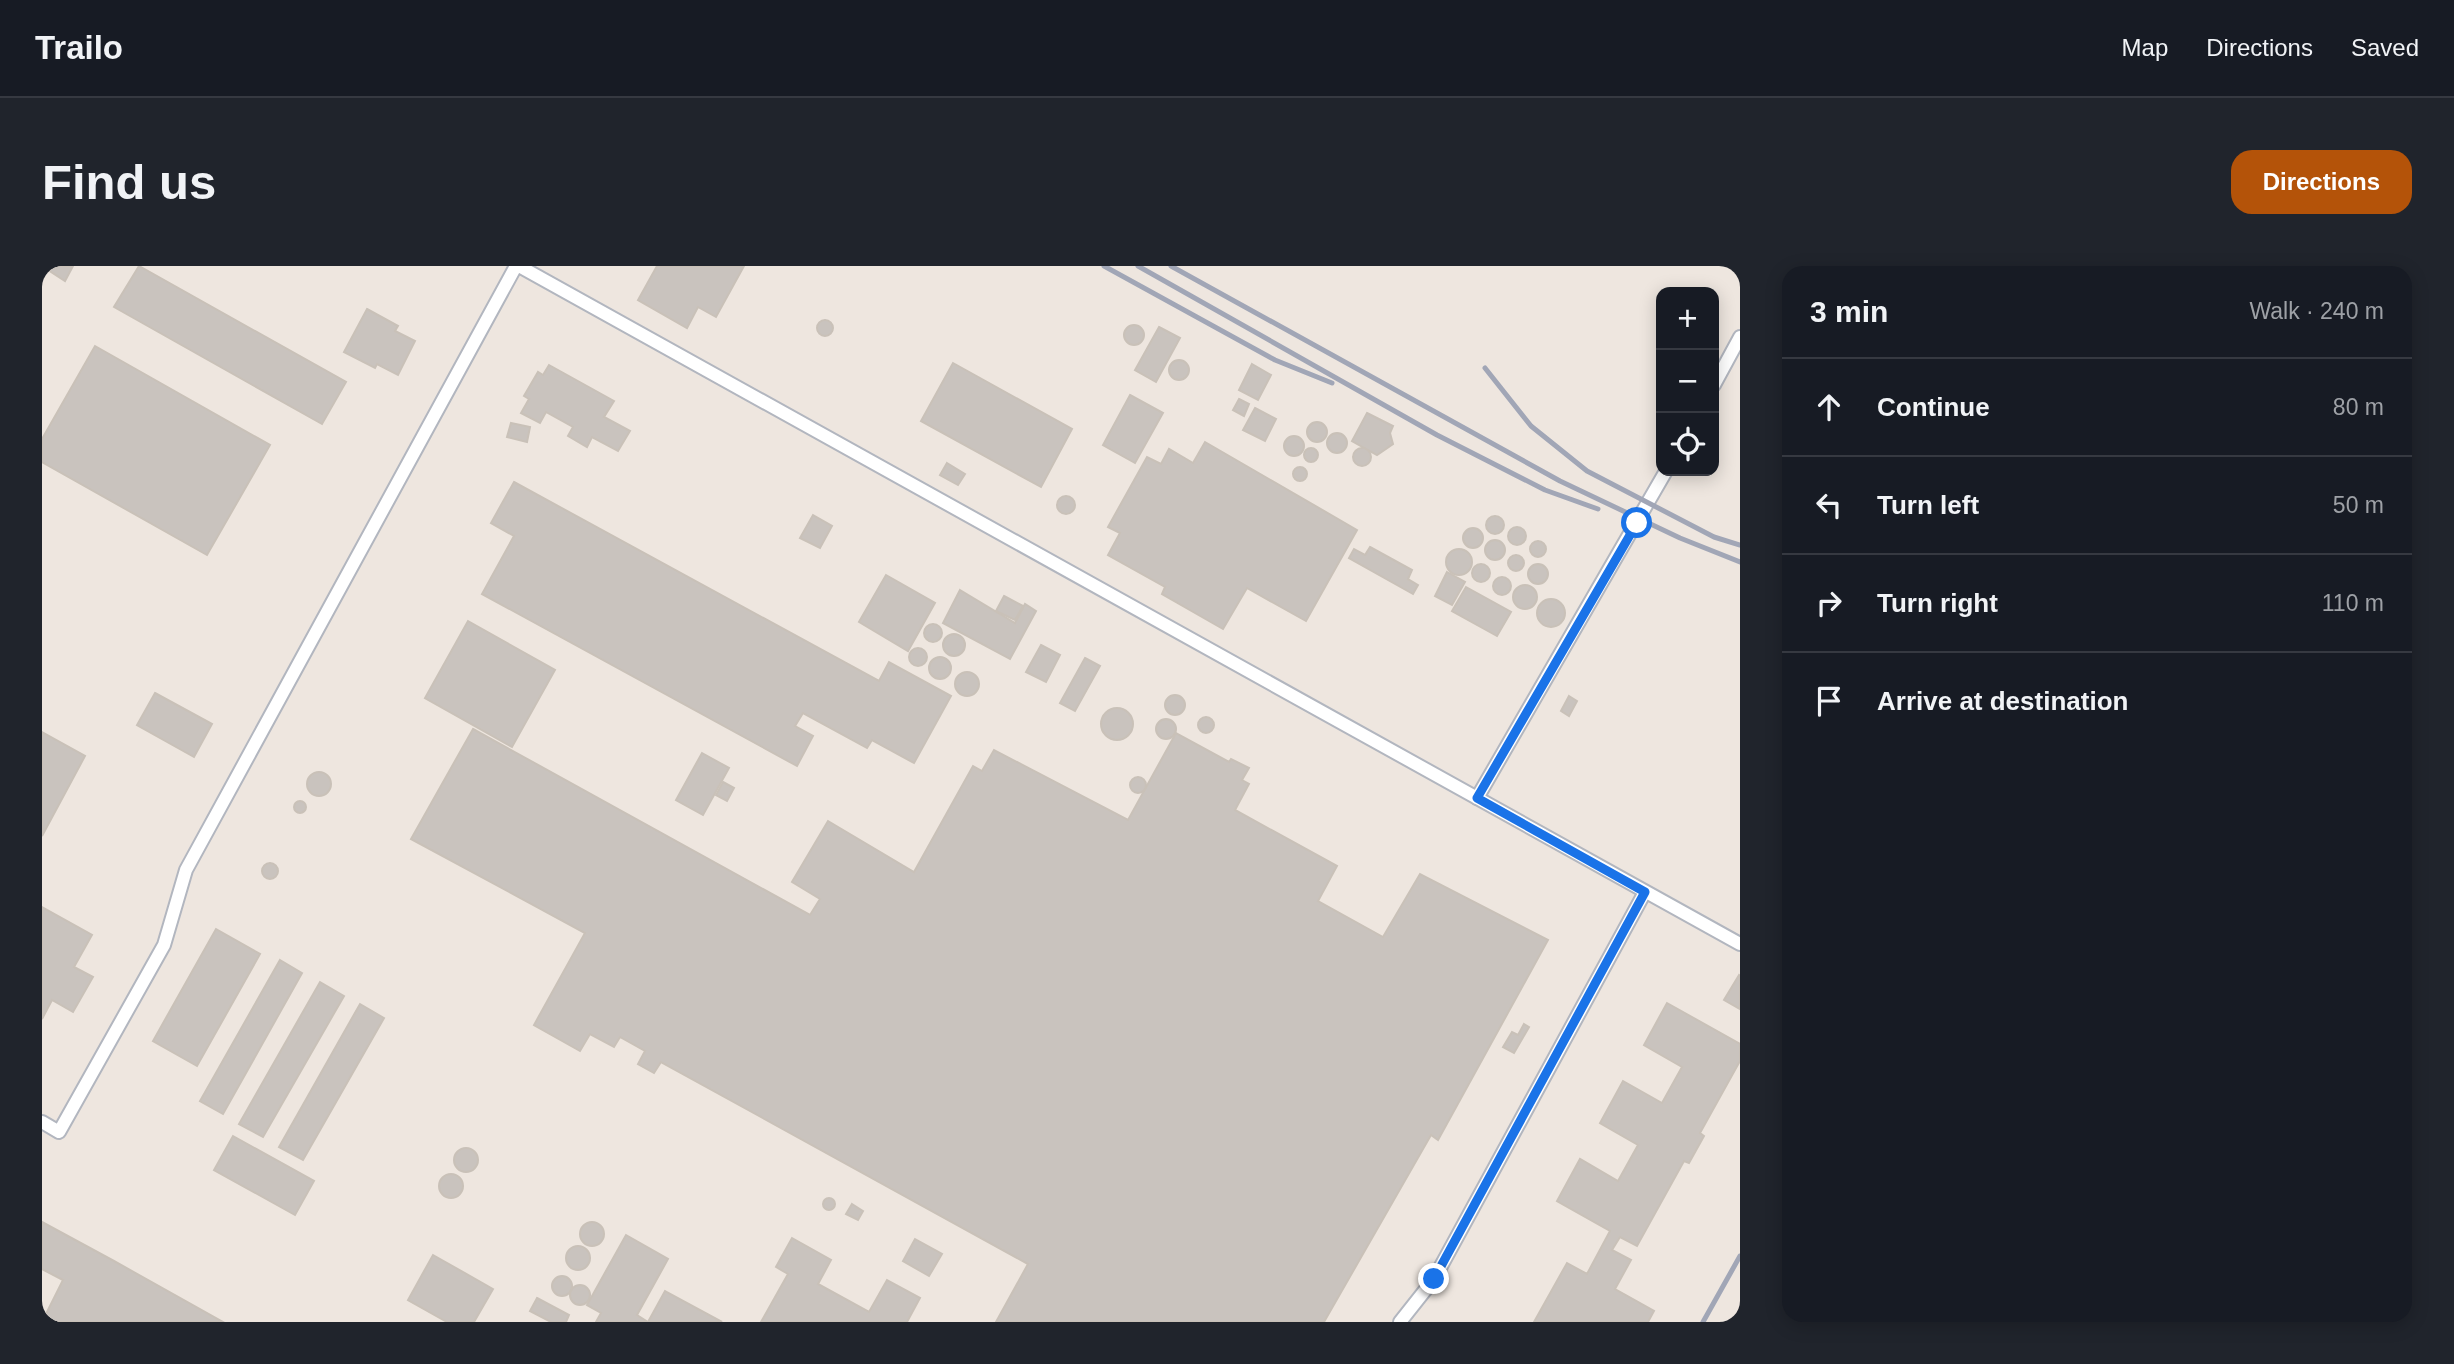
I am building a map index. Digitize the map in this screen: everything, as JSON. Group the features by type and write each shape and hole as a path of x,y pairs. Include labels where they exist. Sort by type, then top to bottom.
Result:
{"lane":[{"path":"42,1122 59,1132 164,945 186,870 517,266 1740,944"},
{"path":"1719,375 1740,337"},
{"path":"1477,798 1663,476"},
{"path":"1400,1322 1434,1279 1645,892"}],"building":[{"path":"42,266 73,266 65,281"},
{"path":"139,266 346,382 322,424 114,307"},
{"path":"657,266 744,266 716,317 698,307 687,328 638,300"},
{"path":"367,309 398,326 395,331 415,341 398,375 377,364 375,368 344,352"},
{"path":"825,320 831,322 831,334 825,336 819,334 817,328 819,322"},
{"path":"1134,325 1141,328 1144,335 1141,342 1134,345 1127,342 1124,335 1127,328"},
{"path":"1159,327 1180,338 1156,382 1135,370"},
{"path":"95,346 270,445 207,555 42,462 42,439"},
{"path":"1179,360 1186,363 1189,370 1186,377 1179,380 1172,377 1169,370 1172,363"},
{"path":"953,363 1072,429 1041,487 921,421"},
{"path":"1252,364 1271,375 1258,400 1239,390"},
{"path":"549,365 614,401 604,417 630,431 618,451 592,437 587,447 568,436 573,427 546,412 540,423 521,413 529,399 524,396 538,372 543,375"},
{"path":"1130,395 1163,413 1135,463 1103,445"},
{"path":"1239,399 1249,404 1244,416 1233,410"},
{"path":"1255,408 1276,419 1265,441 1243,430"},
{"path":"1367,413 1393,426 1390,433 1393,444 1377,455 1352,441"},
{"path":"1317,422 1324,425 1327,432 1324,439 1317,442 1310,439 1307,432 1310,425"},
{"path":"511,423 530,427 527,442 507,437"},
{"path":"1337,433 1344,436 1347,443 1344,450 1337,453 1330,450 1327,443 1330,436"},
{"path":"1294,436 1301,439 1304,446 1301,453 1294,456 1287,453 1284,446 1287,439"},
{"path":"1205,442 1357,530 1306,621 1247,588 1223,629 1162,594 1165,587 1108,555 1120,533 1108,527 1147,457 1161,464 1169,449 1193,463"},
{"path":"1308,448 1314,448 1318,455 1314,462 1308,462 1304,458 1304,452"},
{"path":"1358,448 1366,448 1371,457 1369,464 1358,466 1353,461 1353,453"},
{"path":"947,463 965,474 958,485 940,475"},
{"path":"1297,467 1303,467 1307,474 1303,481 1297,481 1293,477 1293,471"},
{"path":"514,482 879,681 889,662 951,696 914,763 872,740 867,748 803,713 795,726 813,736 797,766 482,594 514,536 491,523"},
{"path":"1066,496 1072,499 1075,505 1072,511 1066,514 1060,511 1057,505 1060,499"},
{"path":"813,515 832,526 820,548 800,538"},
{"path":"1495,516 1501,519 1504,525 1501,531 1495,534 1489,531 1486,525 1489,519"},
{"path":"1517,527 1523,530 1526,536 1523,542 1517,545 1511,542 1508,536 1511,530"},
{"path":"1473,528 1480,531 1483,538 1480,545 1473,548 1466,545 1463,538 1466,531"},
{"path":"1495,540 1502,543 1505,550 1502,557 1495,560 1488,557 1485,550 1488,543"},
{"path":"1535,541 1541,541 1546,549 1544,555 1535,557 1530,552 1530,546"},
{"path":"1370,547 1412,570 1408,579 1418,585 1413,594 1349,558 1354,549 1365,555"},
{"path":"1459,549 1468,553 1472,562 1468,571 1459,575 1450,571 1446,562 1450,553"},
{"path":"1516,555 1524,563 1516,571 1508,563"},
{"path":"1477,564 1485,564 1490,573 1488,580 1477,582 1472,577 1472,569"},
{"path":"1538,564 1545,567 1548,574 1545,581 1538,584 1531,581 1528,574 1531,567"},
{"path":"1447,572 1465,582 1452,605 1435,596"},
{"path":"886,575 935,603 908,651 859,622"},
{"path":"1502,577 1508,580 1511,586 1508,592 1502,595 1496,592 1493,586 1496,580"},
{"path":"1525,585 1534,588 1537,597 1534,606 1525,609 1516,606 1513,597 1516,588"},
{"path":"1466,587 1511,612 1497,636 1452,611"},
{"path":"960,590 1015,623 1025,604 1036,611 1010,659 943,623"},
{"path":"1004,596 1023,606 1015,620 996,611"},
{"path":"1551,599 1561,603 1565,613 1561,623 1551,627 1541,623 1537,613 1541,603"},
{"path":"468,621 555,670 512,747 425,698"},
{"path":"933,624 939,627 942,633 939,639 933,642 927,639 924,633 927,627"},
{"path":"950,634 958,634 965,641 965,649 958,656 950,656 943,649 943,641"},
{"path":"1041,645 1060,655 1046,682 1026,672"},
{"path":"918,648 924,651 927,657 924,663 918,666 912,663 909,657 912,651"},
{"path":"940,657 948,660 951,668 948,676 940,679 932,676 929,668 932,660"},
{"path":"1085,658 1100,666 1075,711 1060,703"},
{"path":"967,672 975,676 979,684 975,692 967,696 959,692 955,684 959,676"},
{"path":"155,693 212,724 194,757 137,725"},
{"path":"1175,695 1182,698 1185,705 1182,712 1175,715 1168,712 1165,705 1168,698"},
{"path":"1569,696 1577,701 1569,716 1561,711"},
{"path":"1117,708 1129,712 1133,724 1129,736 1117,740 1105,736 1101,724 1105,712"},
{"path":"1206,717 1214,725 1206,733 1198,725"},
{"path":"1166,719 1173,722 1176,729 1173,736 1166,739 1159,736 1156,729 1159,722"},
{"path":"473,729 810,915 820,899 792,882 828,821 914,872 973,766 982,771 994,750 1128,820 1176,733 1229,762 1231,759 1249,768 1242,780 1249,784 1235,810 1337,866 1318,901 1383,937 1420,874 1548,940 1438,1140 1431,1135 1324,1322 996,1322 1028,1264 661,1062 654,1073 638,1064 645,1051 620,1037 614,1047 590,1034 580,1051 534,1025 585,933 411,839"},
{"path":"42,732 85,756 42,836"},
{"path":"702,753 729,768 703,815 676,800"},
{"path":"319,772 328,775 331,784 328,793 319,796 310,793 307,784 310,775"},
{"path":"1138,777 1146,785 1138,793 1130,785"},
{"path":"723,782 734,788 727,801 716,795"},
{"path":"295,802 305,802 305,812 295,812"},
{"path":"267,863 273,863 278,871 276,877 267,879 262,874 262,868"},
{"path":"42,907 92,935 74,967 93,977 73,1012 52,1000 42,1019"},
{"path":"216,929 260,954 197,1066 153,1041"},
{"path":"280,960 302,973 223,1114 200,1101"},
{"path":"1740,976 1740,1009 1724,1000"},
{"path":"320,982 344,996 263,1137 239,1124"},
{"path":"1667,1003 1740,1044 1740,1061 1700,1133 1704,1136 1689,1163 1684,1161 1637,1246 1620,1237 1612,1250 1631,1260 1615,1289 1654,1311 1648,1322 1534,1322 1567,1263 1587,1274 1610,1231 1557,1201 1580,1159 1618,1181 1638,1145 1600,1123 1623,1081 1662,1103 1682,1067 1644,1045"},
{"path":"360,1004 384,1018 303,1160 279,1147"},
{"path":"1524,1024 1529,1027 1514,1053 1503,1047 1512,1032 1518,1035"},
{"path":"233,1136 314,1181 295,1215 214,1170"},
{"path":"466,1148 477,1155 478,1160 471,1171 466,1172 455,1165 454,1160 461,1149"},
{"path":"451,1174 462,1181 463,1186 456,1197 451,1198 440,1191 439,1186 446,1175"},
{"path":"824,1199 834,1199 834,1209 824,1209"},
{"path":"852,1204 863,1211 858,1220 846,1214"},
{"path":"42,1222 223,1322 42,1322 63,1280 42,1269"},
{"path":"592,1222 603,1229 604,1234 597,1245 592,1246 581,1239 580,1234 587,1223"},
{"path":"626,1235 668,1259 637,1315 648,1322 596,1322 601,1313 587,1305"},
{"path":"792,1238 831,1260 818,1284 869,1312 887,1280 920,1298 907,1322 761,1322 788,1274 776,1267"},
{"path":"915,1239 942,1254 929,1276 903,1261"},
{"path":"578,1246 589,1253 590,1258 583,1269 578,1270 567,1263 566,1258 573,1247"},
{"path":"433,1255 493,1289 474,1322 447,1322 408,1300"},
{"path":"562,1276 569,1279 572,1286 569,1293 562,1296 555,1293 552,1286 555,1279"},
{"path":"580,1285 587,1288 590,1295 587,1302 580,1305 573,1302 570,1295 573,1288"},
{"path":"665,1291 722,1322 648,1322"},
{"path":"537,1298 569,1315 566,1322 551,1322 530,1311"}],"railway":[{"path":"1104,266 1275,360 1332,383"},
{"path":"1138,266 1437,435 1545,490 1598,509"},
{"path":"1171,266 1560,481 1680,538 1740,562"},
{"path":"1485,368 1531,426 1587,471 1714,537 1740,545"},
{"path":"1703,1322 1740,1256"}],"route":[{"path":"1434,1279 1645,892 1477,798 1637,523"}]}
